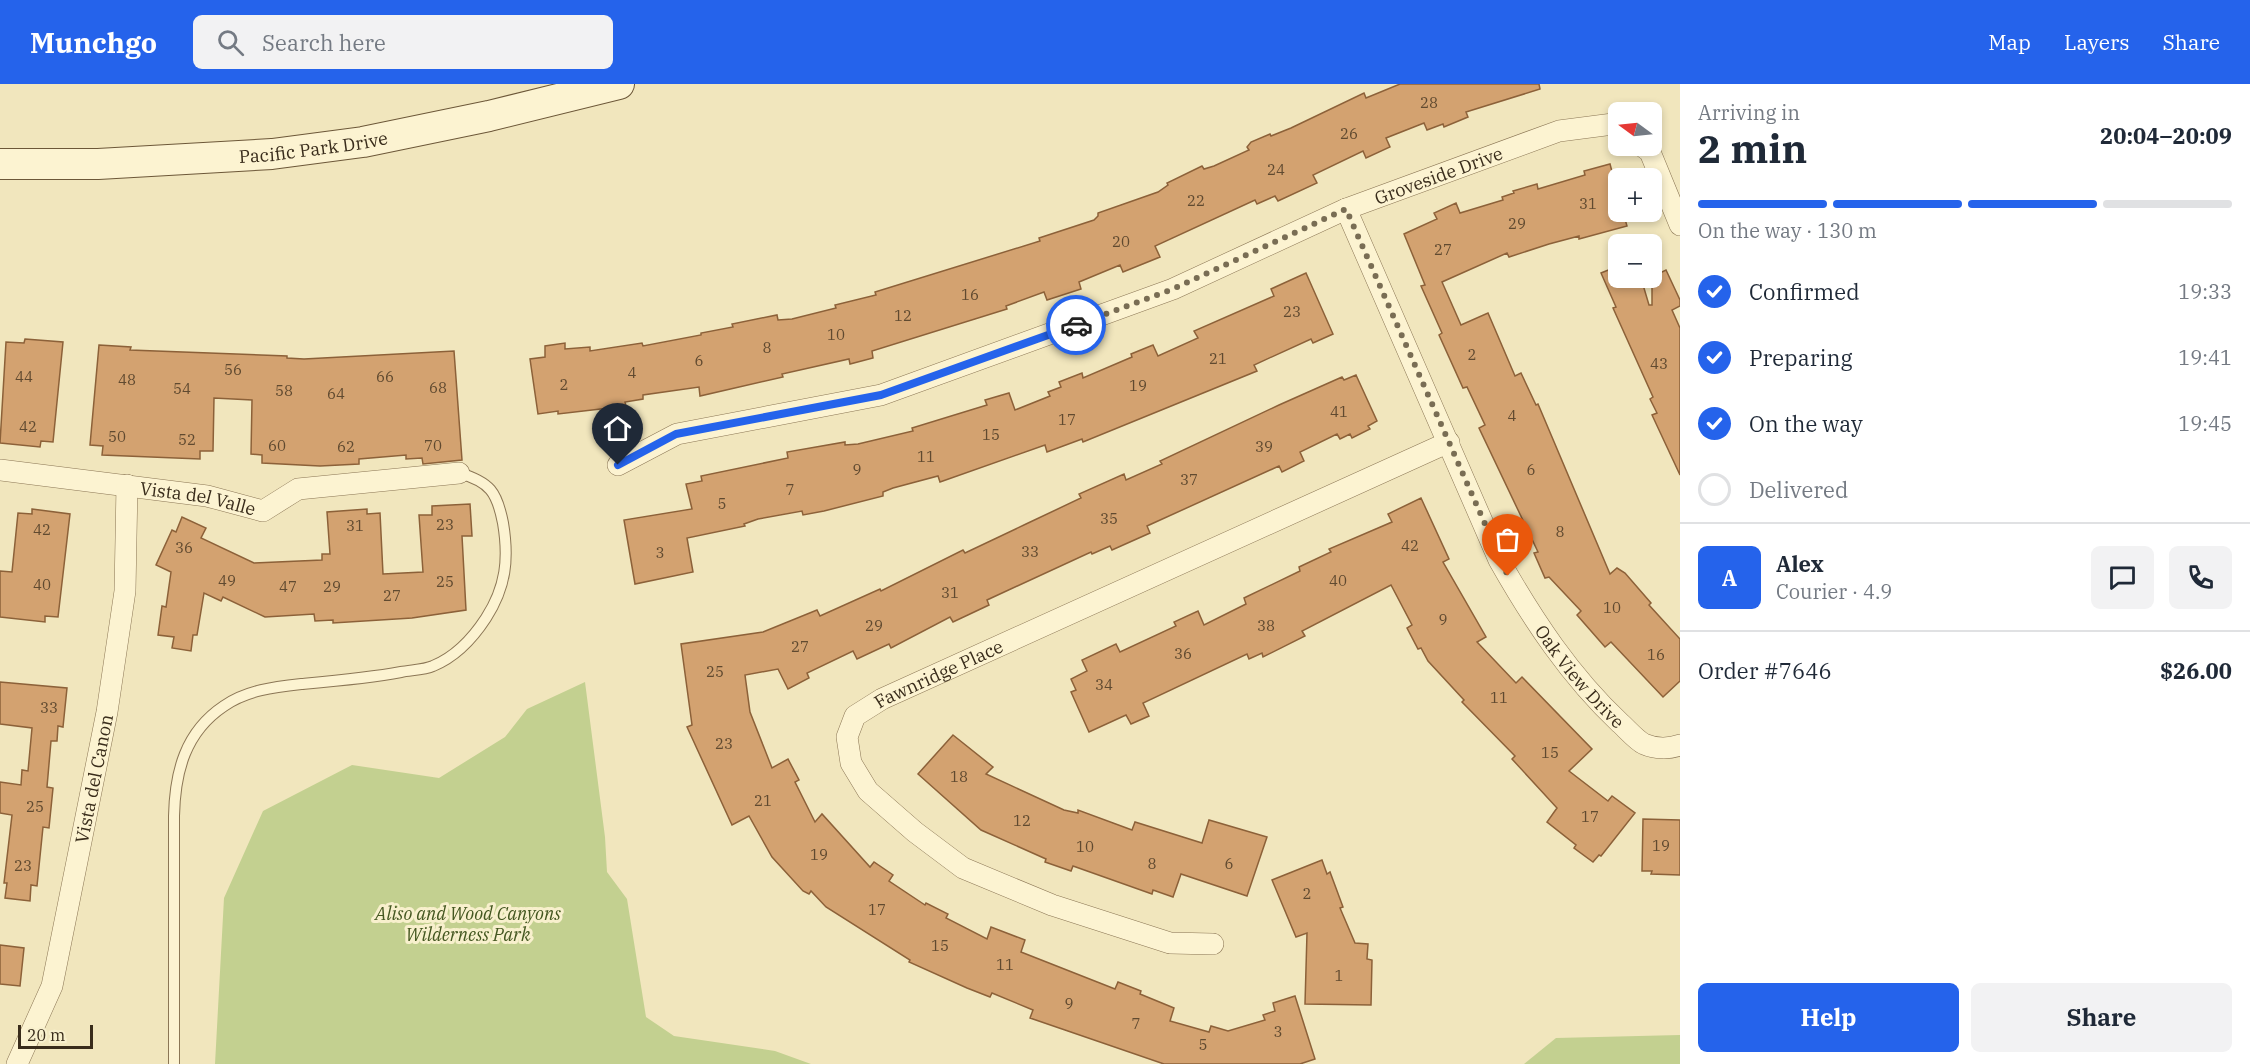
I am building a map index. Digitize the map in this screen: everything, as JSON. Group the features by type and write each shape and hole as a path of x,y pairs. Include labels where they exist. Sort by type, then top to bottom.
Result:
{"main road":[{"name":"Pacific Park Drive","path":"0,164 98,164 272,154 363,141 489,116 619,84"}],"street":[{"name":"Groveside Drive","path":"618,465 676,434 892,391 1173,289 1346,209 1559,131 1608,125"},
{"path":"1652,156 1680,225"},
{"name":"Oak View Drive","path":"1346,209 1499,560 1526,608 1562,659 1609,712 1644,744 1670,749 1680,745"},
{"name":"Fawnridge Place","path":"1213,944 1170,943 1052,905 963,868 915,832 868,791 851,763 847,737 855,716 882,699 1449,442"},
{"name":"Vista del Valle","path":"0,470 207,496 263,511 298,489 459,473"},
{"name":"Vista del Canon","path":"17,1064 52,986 107,712 125,591 127,485"}],"lane":[{"path":"174,1064 174,816 175,783 182,758 202,724 224,706 243,696 285,686 432,667 456,652 476,634 494,606 505,580 508,552 499,503 490,488 478,478 459,473"}],"green space":[{"name":"Aliso and Wood Canyons Wilderness Park","path":"585,682 605,837 607,872 627,899 646,1017 674,1036 775,1051 811,1064 215,1064 224,898 263,811 352,765 439,778 505,737 527,709"},
{"path":"1680,1035 1680,1064 1524,1064 1556,1038"}],"building":[{"path":"1400,84 1539,84 1540,89 1466,112 1468,117 1444,127 1443,124 1427,130 1424,123 1386,138 1390,147 1366,158 1363,151 1313,175 1317,183 1278,201 1275,196 1257,204 1255,200 1155,246 1160,257 1123,272 1120,265 1079,282 1081,289 1047,300 1044,292 1006,306 1007,309 872,351 873,358 850,364 849,359 700,396 699,387 643,395 643,399 625,402 626,406 558,414 558,411 538,414 530,359 545,357 545,346 565,343 565,349 590,347 590,351 642,343 643,346 701,335 701,333 733,327 732,324 777,315 778,320 792,319 836,308 835,305 876,295 875,292 1040,241 1039,238 1094,220 1098,213 1158,192 1168,185 1167,183 1202,166 1204,169 1214,166 1249,150 1247,147 1251,142 1291,128 1364,93 1366,98"},
{"path":"1610,164 1611,168 1608,168 1608,222 1626,222 1627,226 1579,239 1579,236 1509,257 1507,253 1442,282 1461,325 1488,313 1515,376 1521,373 1536,405 1538,404 1610,574 1617,568 1625,573 1651,603 1649,605 1680,639 1680,681 1663,697 1611,642 1605,647 1577,615 1581,611 1549,577 1545,578 1534,553 1538,552 1479,428 1485,425 1467,387 1463,388 1439,335 1442,333 1421,286 1425,285 1404,234 1437,219 1434,213 1456,203 1460,213 1503,200 1502,197 1514,193 1513,191 1537,184 1538,189 1585,175 1584,171"},
{"path":"1608,270 1608,288 1644,288 1649,305 1652,305 1652,288 1662,288 1662,272 1666,270 1680,300 1680,306 1672,310 1680,328 1680,475 1652,415 1657,413 1650,399 1653,397 1613,308 1616,307 1601,273"},
{"path":"1306,273 1333,334 1313,343 1311,339 1254,365 1257,371 1083,442 1082,439 1047,452 1045,445 940,482 938,476 893,488 883,492 883,496 824,511 803,515 802,511 758,519 744,524 745,526 687,538 693,572 635,584 624,520 692,509 686,484 702,481 701,476 788,458 787,452 845,442 845,445 858,444 913,431 912,428 987,405 985,400 1009,393 1015,410 1050,396 1048,392 1061,387 1059,382 1082,373 1083,378 1132,357 1131,354 1153,345 1158,356 1198,338 1194,331 1274,296 1271,289"},
{"path":"25,339 63,342 53,442 41,441 40,447 0,443 6,342 24,343"},
{"path":"99,345 131,347 130,350 287,356 287,358 304,359 454,351 462,460 423,464 422,458 406,459 406,455 359,459 359,464 320,466 262,463 262,455 251,454 252,400 214,398 213,451 200,451 200,459 102,455 103,446 90,445"},
{"path":"1356,375 1377,421 1368,426 1370,429 1352,438 1350,434 1340,439 1337,434 1300,452 1304,461 1282,472 1279,466 1147,526 1150,533 1112,550 1110,546 1092,554 1091,552 987,600 989,605 953,622 950,617 891,648 889,644 857,659 853,651 807,673 809,678 788,689 778,669 745,675 750,712 772,768 788,759 799,780 795,782 815,822 822,814 870,867 874,862 893,875 889,881 925,905 926,903 948,914 946,918 987,939 991,927 1025,940 1021,952 1115,989 1118,982 1141,991 1140,994 1174,1008 1170,1021 1209,1032 1211,1026 1228,1031 1265,1020 1263,1015 1275,1011 1273,1003 1295,996 1315,1059 1300,1064 1164,1064 1030,1018 1033,1010 992,993 990,997 909,962 910,960 826,907 811,891 809,894 803,891 772,857 749,816 732,825 687,727 692,725 681,644 763,632 817,610 820,616 880,589 881,591 963,550 965,553 1081,498 1079,494 1124,474 1126,480 1162,464 1160,461 1279,405 1342,377 1344,380"},
{"path":"1421,498 1449,559 1443,562 1486,637 1477,642 1516,683 1522,677 1592,749 1569,771 1608,801 1612,796 1635,813 1601,856 1599,855 1593,862 1574,848 1576,845 1547,822 1557,808 1512,759 1515,756 1462,702 1464,700 1428,661 1421,648 1418,649 1407,628 1412,625 1391,585 1302,631 1305,636 1263,657 1262,653 1249,659 1247,654 1143,703 1149,716 1131,724 1126,715 1089,732 1071,692 1076,690 1071,679 1087,671 1082,660 1116,644 1120,652 1176,626 1174,622 1198,611 1204,625 1246,604 1244,598 1300,571 1299,567 1331,552 1329,549 1392,522 1388,514"},
{"path":"470,504 472,536 462,536 466,610 412,618 333,623 333,620 315,621 314,614 265,617 223,597 221,601 204,593 197,635 193,635 191,651 172,648 174,637 158,635 162,606 166,607 171,572 156,565 172,530 176,532 182,517 206,528 201,538 254,563 322,560 322,554 330,554 327,512 367,509 367,514 380,513 383,574 423,572 419,515 432,515 432,506"},
{"path":"32,509 70,514 58,617 45,616 45,622 0,617 0,571 12,572 18,513 32,514"},
{"path":"0,682 67,688 63,727 58,726 57,741 51,741 47,787 53,788 49,828 43,827 37,886 31,885 30,901 5,898 7,883 4,883 12,815 0,813 0,782 21,785 22,770 28,771 32,728 0,724"},
{"path":"953,735 993,767 986,774 1064,810 1078,813 1078,810 1132,830 1135,822 1202,843 1209,820 1267,837 1247,896 1181,874 1173,897 1153,890 1152,894 1073,866 1071,871 1045,862 1046,859 981,830 918,774"},
{"path":"1643,819 1680,820 1680,875 1651,874 1652,871 1642,871"},
{"path":"1322,860 1327,874 1330,872 1343,907 1340,908 1355,943 1368,944 1367,959 1372,960 1371,1005 1305,1004 1307,933 1296,937 1272,880"},
{"path":"0,945 24,948 20,986 0,984"}],"way so far":[{"path":"1076,325 1173,289 1346,209 1508,576"}],"route":[{"path":"618,465 676,434 881,395 1076,325"}]}
